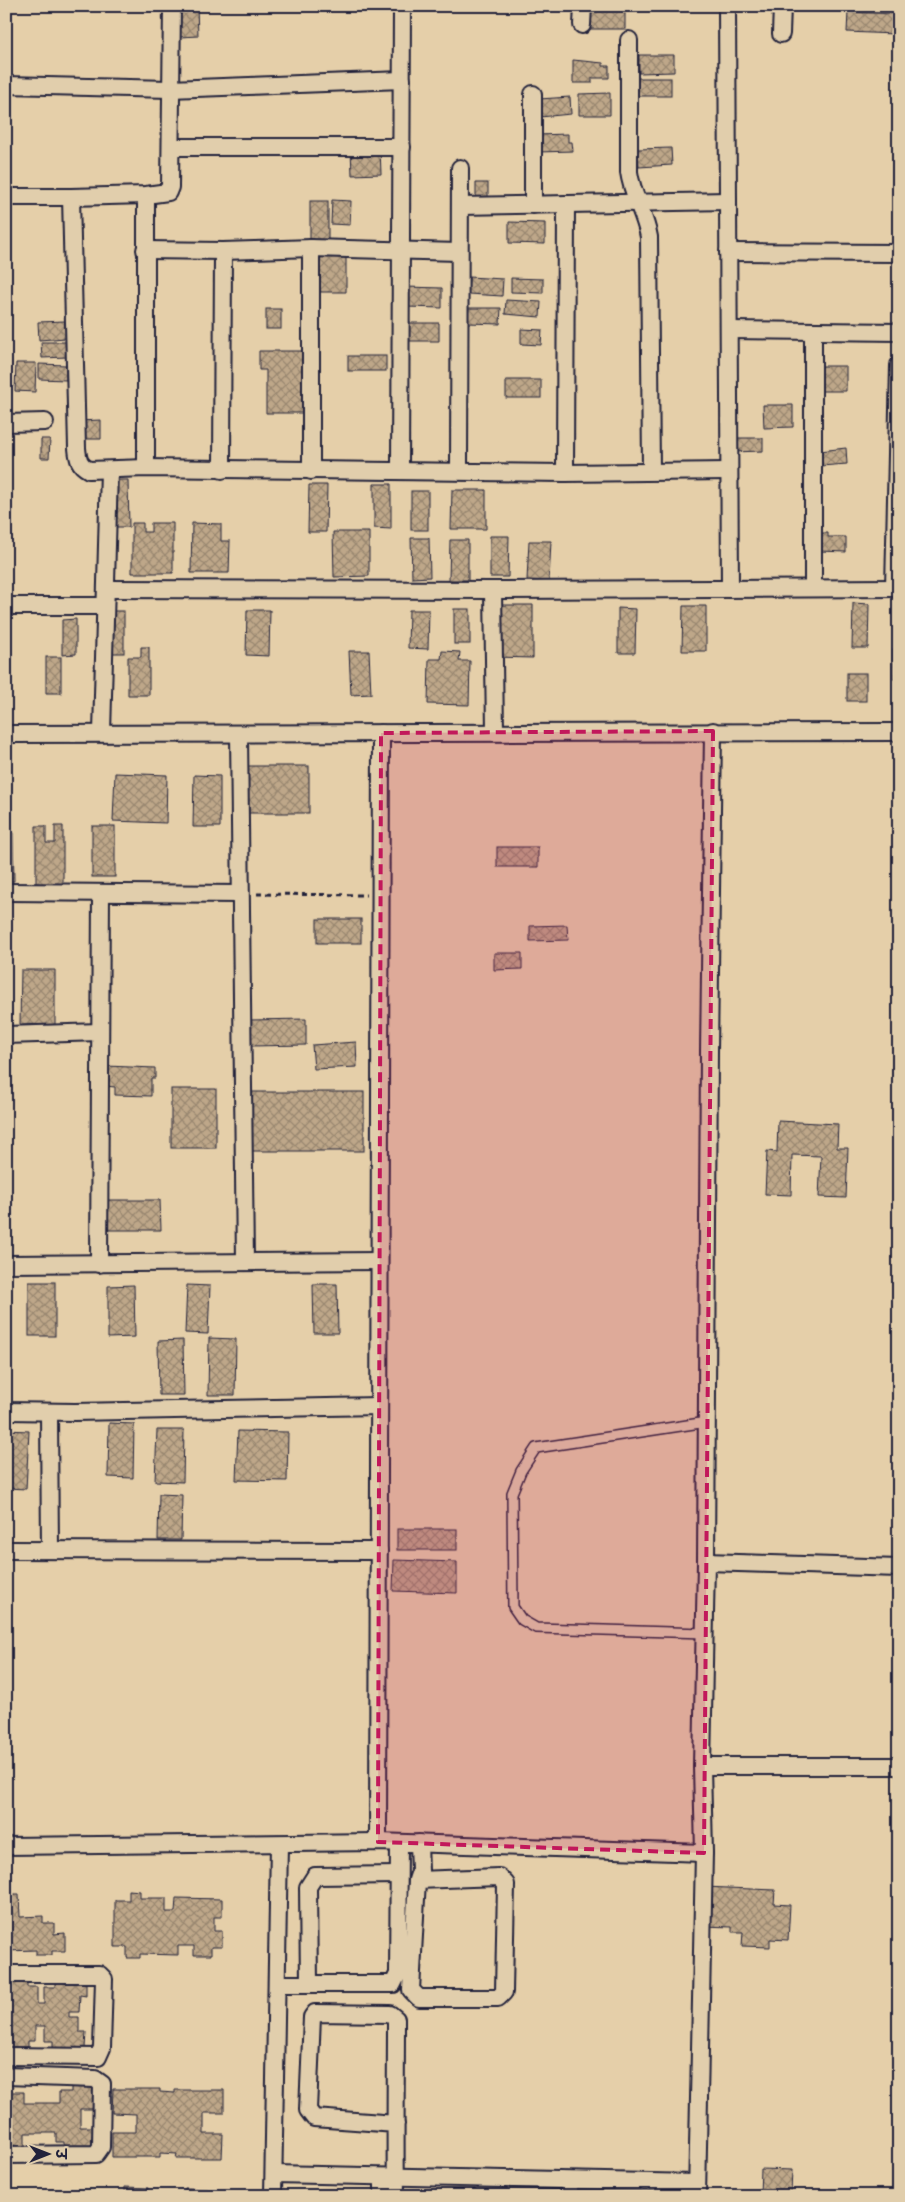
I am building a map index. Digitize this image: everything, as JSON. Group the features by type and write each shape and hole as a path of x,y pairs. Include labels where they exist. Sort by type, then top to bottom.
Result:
{"street":[{"path":"6,197 146,195 166,193 170,189 172,6"},
{"path":"400,471 402,6"},
{"path":"582,6 582,25"},
{"path":"728,6 728,471 730,589"},
{"path":"781,34 782,6"},
{"path":"628,40 629,172 649,237 651,470"},
{"path":"6,85 170,89 402,80"},
{"path":"533,94 533,205"},
{"path":"171,147 402,147"},
{"path":"459,470 460,168"},
{"path":"146,195 146,468"},
{"path":"71,197 78,457 84,468 108,470 146,468 311,471 459,470 565,473 651,470 728,471"},
{"path":"460,206 728,201"},
{"path":"565,473 566,204"},
{"path":"145,250 223,251 311,248 460,252"},
{"path":"311,248 311,471"},
{"path":"222,470 223,251"},
{"path":"728,252 899,253"},
{"path":"729,330 899,332"},
{"path":"813,330 813,587"},
{"path":"106,589 896,588 899,364"},
{"path":"6,423 45,422"},
{"path":"102,733 108,470"},
{"path":"492,590 495,731"},
{"path":"6,606 105,606"},
{"path":"6,734 495,731 899,732"},
{"path":"274,2174 389,2177 569,2188 697,2189 704,1852 702,1766 706,1562 709,1062 714,731"},
{"path":"378,1842 381,732"},
{"path":"239,734 245,1262"},
{"path":"6,892 240,894"},
{"path":"99,1264 100,893"},
{"path":"6,1035 100,1032"},
{"path":"6,1264 379,1261"},
{"path":"6,1411 49,1412 379,1406"},
{"path":"49,1412 50,1550"},
{"path":"6,1550 379,1550"},
{"path":"706,1562 899,1568"},
{"path":"702,1766 899,1766"},
{"path":"6,1846 378,1842 704,1852"},
{"path":"277,1984 393,1984 398,1974 399,1843"},
{"path":"417,1880 499,1877 506,1884 504,1992 498,1998 419,1998 412,1990 417,1880 420,1871 419,1843"},
{"path":"273,2196 279,1844"},
{"path":"309,1984 308,1886 315,1876 398,1875"},
{"path":"6,1974 99,1974 104,1979 102,2048 98,2057 6,2056"},
{"path":"383,2196 389,2177 396,2124 396,2019 390,2014 315,2013 312,2017 308,2110 314,2118 396,2124"},
{"path":"6,2076 95,2079 102,2084 101,2147 96,2154 6,2155"},
{"path":"389,2177 396,2196"}],"lane":[{"path":"704,1633 536,1628 522,1620 512,1607 512,1493 521,1471 536,1448 707,1422"}],"path":[{"path":"240,894 381,895"}],"highlighted area":[{"path":"713,731 704,1853 378,1842 381,733"}],"building":[{"path":"180,6 197,6 198,36 180,37"},
{"path":"585,6 625,6 625,29 585,29"},
{"path":"848,12 895,14 894,34 847,32"},
{"path":"639,55 674,55 674,72 639,73"},
{"path":"573,60 603,63 603,66 609,66 609,78 592,78 592,83 573,83"},
{"path":"637,78 671,78 671,96 637,96"},
{"path":"610,93 610,115 579,115 579,94"},
{"path":"570,97 571,114 540,117 539,99"},
{"path":"568,134 568,142 572,142 573,151 538,152 537,135"},
{"path":"380,148 381,174 352,175 351,149"},
{"path":"671,148 672,165 639,167 638,149"},
{"path":"476,183 488,183 488,202 476,202"},
{"path":"332,200 351,201 350,225 331,224"},
{"path":"310,201 328,201 328,242 310,242"},
{"path":"509,222 545,223 545,244 509,243"},
{"path":"315,254 346,255 346,292 315,292"},
{"path":"469,277 503,279 502,296 468,294"},
{"path":"511,278 543,279 543,293 511,292"},
{"path":"406,287 442,288 442,308 406,307"},
{"path":"506,300 541,302 540,317 505,314"},
{"path":"468,308 501,308 500,324 468,323"},
{"path":"266,309 281,309 281,329 266,329"},
{"path":"65,321 66,338 39,340 38,322"},
{"path":"404,323 439,323 439,341 403,341"},
{"path":"521,329 542,330 541,345 521,344"},
{"path":"41,342 67,342 67,357 42,358"},
{"path":"259,351 308,351 309,413 266,413 266,370 259,370"},
{"path":"348,356 386,356 386,371 348,371"},
{"path":"16,363 36,363 35,392 15,391"},
{"path":"39,364 66,365 66,380 39,379"},
{"path":"820,366 846,366 846,391 819,391"},
{"path":"506,380 541,380 541,398 506,398"},
{"path":"763,405 793,405 793,427 764,428"},
{"path":"101,420 101,439 78,439 77,421"},
{"path":"732,438 763,438 763,451 732,452"},
{"path":"41,439 50,439 49,458 41,458"},
{"path":"846,448 847,464 821,466 820,451"},
{"path":"110,480 128,480 129,527 111,527"},
{"path":"374,484 391,484 391,529 374,528"},
{"path":"309,485 327,485 326,532 308,532"},
{"path":"452,490 486,490 486,529 451,529"},
{"path":"411,491 428,491 428,530 411,530"},
{"path":"132,523 143,523 143,532 151,532 151,523 173,523 173,573 132,573"},
{"path":"192,523 221,524 221,541 230,541 229,573 191,573"},
{"path":"333,532 369,532 369,576 334,577"},
{"path":"820,533 828,533 828,537 846,537 846,552 820,551"},
{"path":"490,536 509,536 508,577 490,577"},
{"path":"411,538 429,538 430,577 412,578"},
{"path":"450,540 468,540 468,580 449,580"},
{"path":"529,541 551,541 549,581 527,580"},
{"path":"853,603 869,604 868,648 852,648"},
{"path":"494,605 533,605 533,658 494,657"},
{"path":"683,606 706,606 706,651 682,651"},
{"path":"618,608 636,609 635,653 618,653"},
{"path":"454,609 470,609 470,644 454,644"},
{"path":"247,610 270,610 269,656 246,655"},
{"path":"409,610 429,610 428,649 408,648"},
{"path":"106,611 124,611 124,653 106,653"},
{"path":"76,619 76,654 62,655 62,620"},
{"path":"141,647 149,647 149,695 128,695 128,657 141,657"},
{"path":"893,649 899,649 899,679 893,679"},
{"path":"349,651 369,651 371,694 351,695"},
{"path":"442,651 460,652 459,661 470,661 469,705 428,704 429,659 441,659"},
{"path":"46,657 61,657 61,693 46,693"},
{"path":"847,673 866,673 866,701 847,701"},
{"path":"248,766 309,766 309,813 248,813"},
{"path":"115,773 167,775 166,823 113,821"},
{"path":"194,775 220,776 220,827 193,827"},
{"path":"36,826 46,826 46,843 55,843 55,826 63,826 63,887 36,887"},
{"path":"92,826 115,826 115,877 92,877"},
{"path":"6,833 13,833 14,881 6,881"},
{"path":"497,847 538,847 538,867 497,867"},
{"path":"317,919 361,919 361,943 317,943"},
{"path":"567,925 568,940 530,941 530,926"},
{"path":"494,953 522,953 522,969 494,970"},
{"path":"21,970 55,970 55,1025 20,1024"},
{"path":"306,1019 306,1045 251,1046 250,1020"},
{"path":"356,1042 357,1067 314,1069 312,1045"},
{"path":"106,1066 155,1068 155,1078 151,1078 151,1096 115,1095 115,1087 105,1086"},
{"path":"171,1089 216,1089 216,1148 171,1148"},
{"path":"247,1092 364,1092 364,1151 247,1151"},
{"path":"778,1121 838,1124 837,1148 848,1148 846,1198 819,1197 821,1156 792,1155 791,1195 765,1194 767,1151 777,1152"},
{"path":"108,1200 160,1200 161,1230 108,1230"},
{"path":"29,1282 55,1282 55,1336 29,1336"},
{"path":"313,1284 337,1284 338,1333 314,1333"},
{"path":"134,1285 135,1337 108,1338 108,1286"},
{"path":"187,1285 210,1286 208,1334 185,1333"},
{"path":"209,1338 236,1339 235,1395 208,1395"},
{"path":"183,1340 184,1395 159,1395 158,1341"},
{"path":"109,1423 134,1424 133,1478 108,1477"},
{"path":"6,1430 29,1431 26,1489 6,1488"},
{"path":"157,1430 184,1430 183,1482 155,1481"},
{"path":"238,1431 288,1432 287,1481 236,1480"},
{"path":"159,1494 182,1495 181,1540 158,1540"},
{"path":"397,1529 457,1529 457,1550 397,1550"},
{"path":"394,1560 457,1562 457,1593 393,1591"},
{"path":"704,1887 775,1890 774,1904 790,1905 788,1940 770,1939 770,1947 742,1946 743,1932 732,1932 732,1927 702,1926"},
{"path":"129,1890 140,1891 140,1898 166,1898 166,1912 175,1912 176,1898 222,1899 222,1917 214,1917 214,1931 222,1931 222,1947 211,1947 211,1955 194,1955 194,1946 178,1946 178,1955 140,1954 140,1958 127,1958 127,1947 115,1947 115,1900 129,1900"},
{"path":"6,1894 19,1894 20,1917 43,1916 43,1923 54,1923 54,1934 65,1933 65,1951 52,1951 52,1955 36,1955 36,1950 6,1951"},
{"path":"6,1980 27,1980 27,1987 37,1987 37,2004 44,2004 44,1987 55,1987 55,1981 86,1981 86,1996 80,1995 79,2012 69,2012 69,2017 79,2017 79,2032 86,2032 85,2048 53,2048 53,2041 45,2041 45,2026 35,2026 35,2041 28,2041 28,2047 6,2047"},
{"path":"6,2079 10,2079 10,2092 24,2092 24,2103 59,2103 59,2092 71,2092 71,2083 93,2083 93,2109 80,2109 80,2127 93,2127 91,2149 64,2150 64,2142 56,2142 56,2133 25,2133 25,2146 6,2146"},
{"path":"113,2089 160,2089 160,2092 175,2093 175,2090 224,2090 224,2113 204,2113 204,2134 223,2134 222,2158 176,2158 177,2154 160,2153 160,2157 112,2157 112,2132 136,2132 136,2114 112,2113"},
{"path":"761,2169 792,2170 791,2192 781,2192 781,2196 760,2194"},
{"path":"125,2187 148,2188 148,2196 125,2196"},
{"path":"185,2188 208,2189 207,2196 185,2196"}]}
